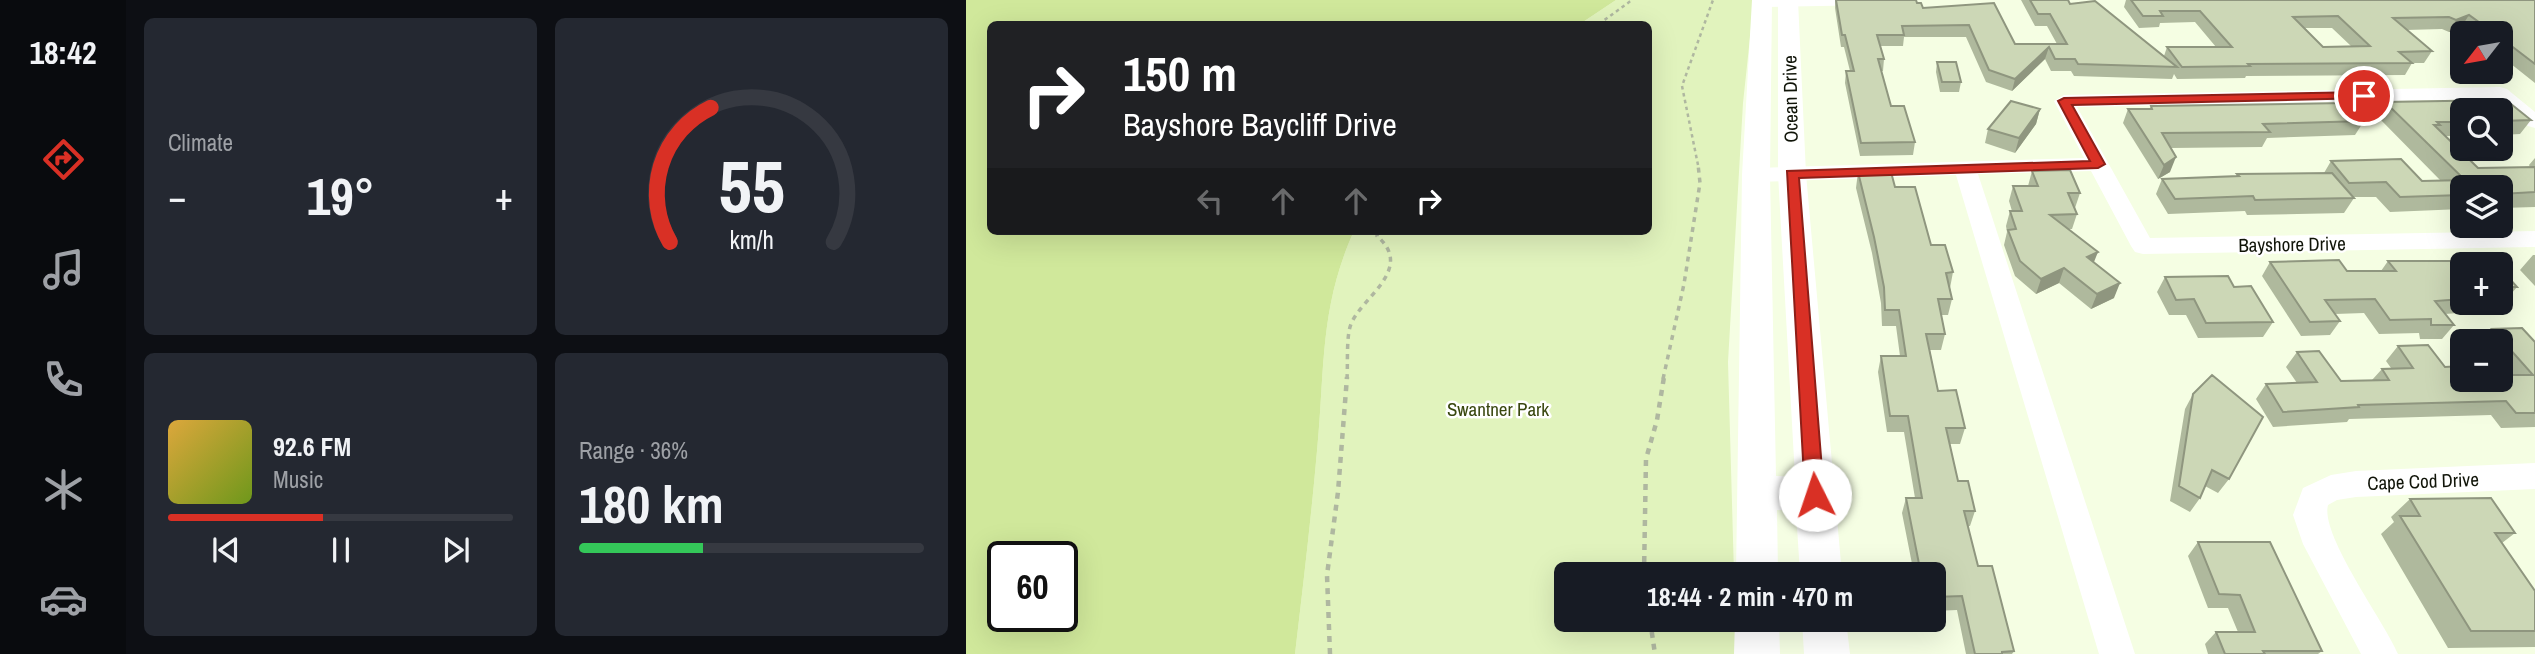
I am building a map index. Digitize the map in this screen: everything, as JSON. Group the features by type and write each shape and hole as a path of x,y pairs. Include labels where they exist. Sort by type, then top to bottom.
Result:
{"main road":[{"name":"Ocean Drive","path":"1757,562 1756,175 1774,65 1775,1"},
{"name":"Ocean Drive","path":"1774,65 1792,174 1820,562"},
{"path":"1757,492 1815,495"},
{"path":"1757,632 1757,654"},
{"path":"1825,632 1827,654"}],"street":[{"path":"1775,1 1877,0"},
{"path":"1756,175 2098,164 2064,101 2500,93 2535,122"},
{"name":"Bayshore Drive","path":"2098,164 2143,246 2535,239"},
{"path":"1965,169 2117,654"},
{"name":"Cape Cod Drive","path":"2379,654 2319,544 2309,515 2314,497 2331,488 2356,484 2535,476"}],"path":[{"path":"1603,21 1632,0"},
{"path":"1644,562 1646,458 1657,420 1665,367 1684,284 1700,183 1696,146 1682,86 1713,0"},
{"path":"1330,654 1327,575 1338,492 1351,324 1385,282 1390,260 1384,243 1377,235"},
{"path":"1652,632 1655,654"}],"green space":[{"name":"Swantner Park","path":"1616,0 1754,0 1743,103 1728,362 1734,562 1554,562 1554,632 1736,632 1737,654 1295,654 1312,502 1325,340 1335,287 1352,235 1652,235 1652,21 1584,21"}],"shaded area":[{"path":"966,0 1616,0 1584,21 987,21 987,235 1352,235 1343,259 1329,313 1295,654 966,654"}],"building":[{"path":"1836,0 1916,0 1923,8 1994,3 2015,44 2067,44 2050,14 2038,14 2030,0 2068,0 2070,4 2095,1 2177,67 2078,64 2075,59 2055,59 2049,47 2015,79 1989,70 1969,25 1902,26 1904,35 1877,35 1884,59 1878,59 1891,106 1904,106 1915,142 1861,143 1846,71 1854,71 1845,35 1842,35"},
{"path":"2131,0 2535,0 2535,64 2513,47 2513,21 2477,21 2469,15 2456,20 2449,17 2393,18 2432,51 2399,52 2412,63 2182,67 2167,47 2232,47 2200,11 2160,11 2163,16 2143,16","holes":["2338,16 2370,46 2323,47 2293,17"]},
{"path":"1937,62 1956,62 1961,82 1942,82"},
{"path":"2011,101 2040,109 2019,138 1988,129"},
{"path":"2450,101 2450,122 2437,122 2440,125 2434,125 2450,141 2450,161 2471,161 2478,168 2535,167 2535,192 2513,193 2513,175 2460,175 2385,102"},
{"path":"2346,103 2364,121 2263,124 2270,132 2162,133 2176,157 2164,165 2128,109 2152,109 2151,106"},
{"path":"2513,106 2531,120 2513,121"},
{"path":"2401,159 2422,181 2450,180 2450,195 2400,197 2386,182 2349,183 2331,161"},
{"path":"2070,170 2080,193 2068,193 2077,214 2050,215 2098,252 2087,257 2120,283 2097,294 2064,268 2041,279 2020,261 2008,230 2016,229 2010,211 2022,211 2013,186 2038,186 2032,171"},
{"path":"1858,172 1891,172 1895,187 1915,187 1931,245 1945,245 1953,272 1946,273 1952,299 1938,299 1945,334 1926,334 1938,391 1956,390 1965,428 1946,428 1958,481 1968,481 1975,511 1964,511 1978,566 1992,566 2014,651 1975,654 1962,596 1946,597 1946,562 1919,562 1906,498 1922,498 1908,416 1890,416 1881,356 1906,356 1899,310 1885,310 1884,287"},
{"path":"2332,173 2354,198 2255,200 2253,196 2175,199 2162,179 2239,176 2237,174"},
{"path":"2339,260 2347,271 2396,271 2388,261 2450,261 2450,300 2435,301 2454,325 2431,325 2431,319 2390,320 2375,299 2325,300 2340,321 2310,322 2270,262"},
{"path":"2228,276 2234,287 2251,286 2273,322 2206,323 2194,299 2176,300 2165,277"},
{"path":"2522,328 2535,342 2535,413 2516,413 2506,401 2358,405 2359,407 2283,412 2266,384 2317,382 2297,352 2319,351 2341,381 2389,380 2382,369 2413,368 2398,346 2428,345 2445,367 2450,367 2450,392 2513,392 2513,375 2533,375 2513,353 2513,329 2492,329"},
{"path":"2212,375 2263,417 2229,479 2212,470 2200,498 2179,486 2193,394"},
{"path":"2491,498 2515,533 2495,533 2535,591 2535,631 2471,631 2400,516 2420,516 2410,499"},
{"path":"2198,542 2270,542 2322,651 2225,654 2216,632 2255,632 2240,595 2219,594"}],"route":[{"path":"1815,495 1792,174 2098,164 2064,101 2364,96"}]}
